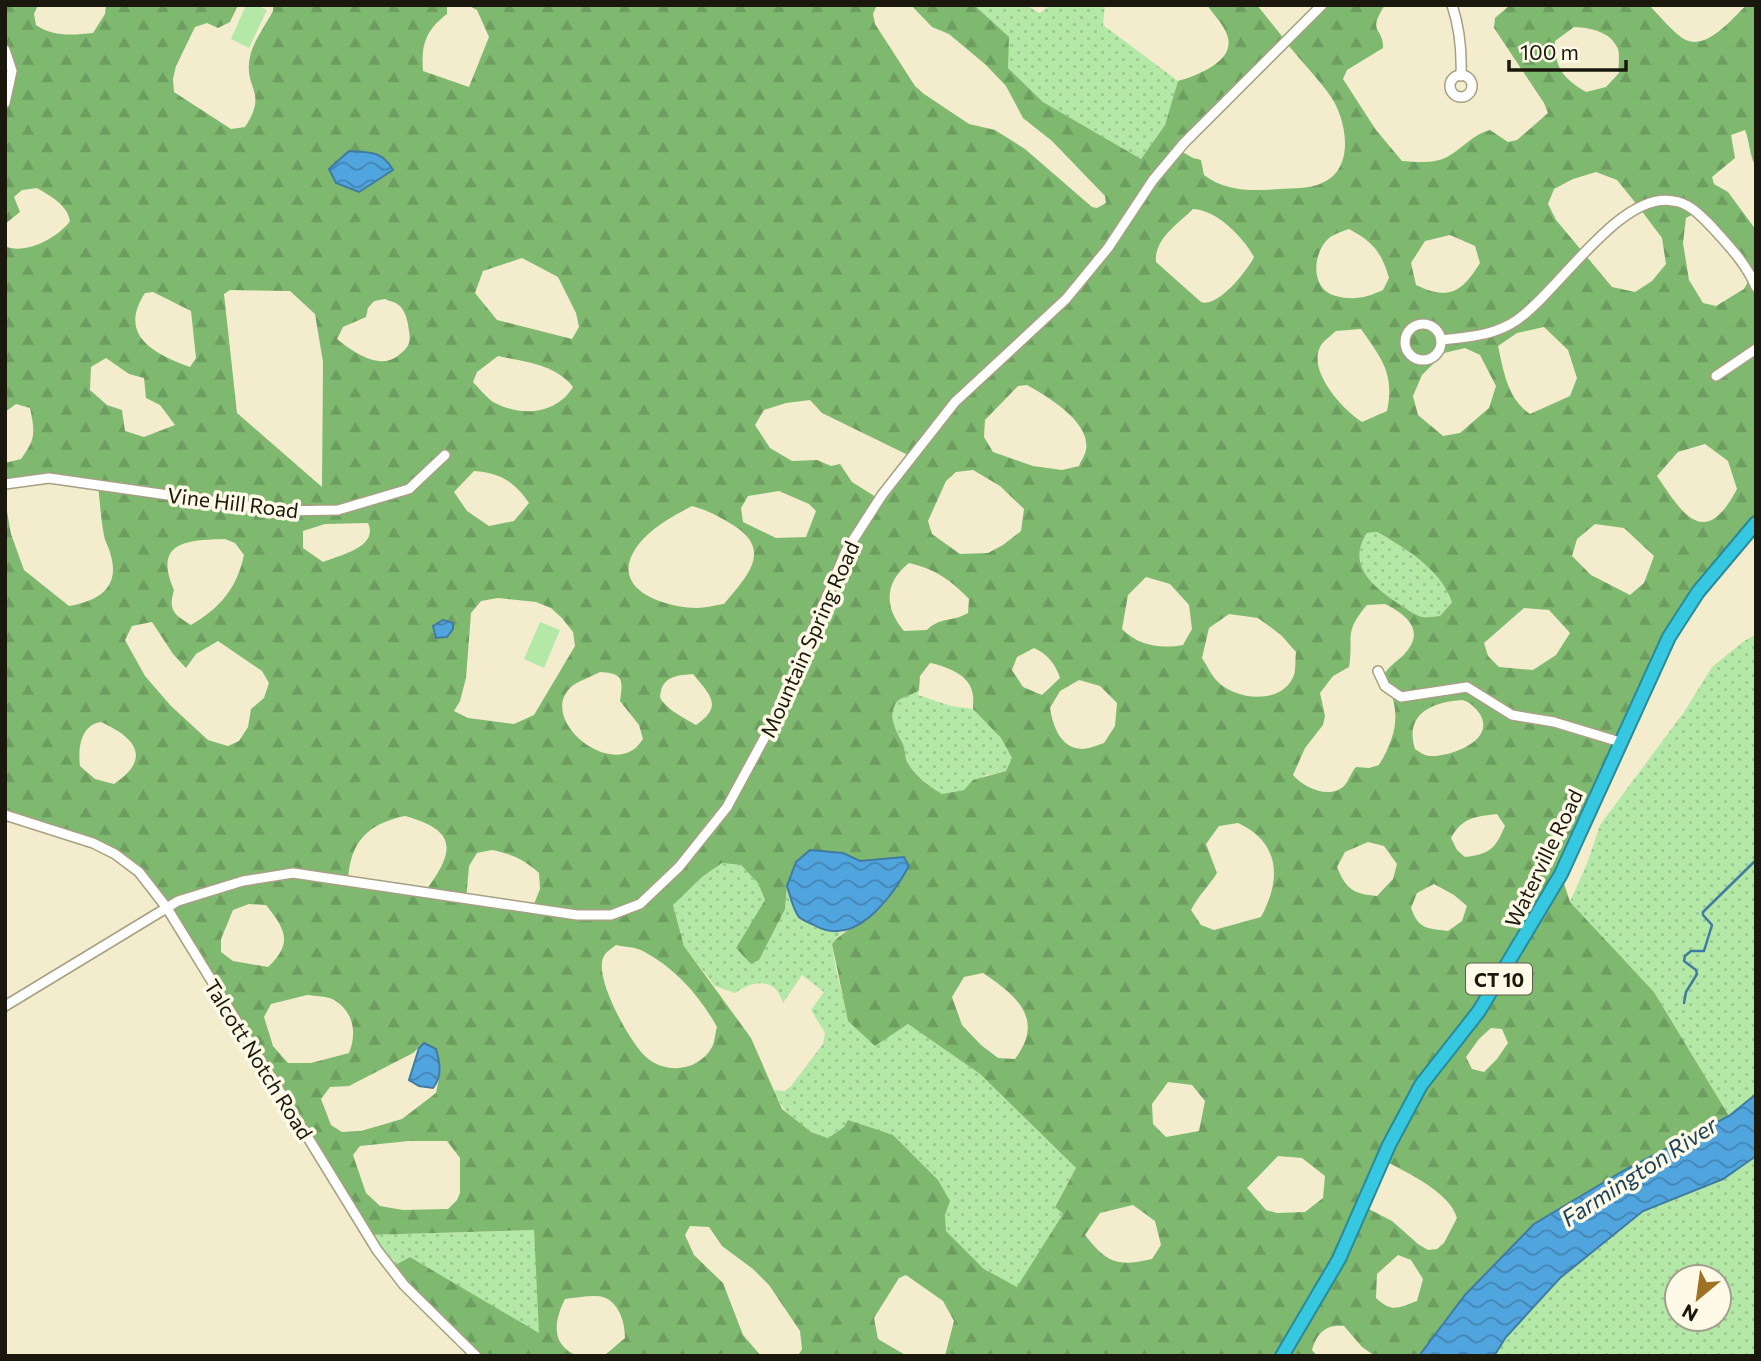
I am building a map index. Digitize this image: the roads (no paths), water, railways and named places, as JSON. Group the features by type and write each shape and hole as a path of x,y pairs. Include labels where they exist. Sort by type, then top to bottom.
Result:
{"highway":[{"name":"Waterville Road","path":"1282,1356 1339,1259 1389,1145 1421,1085 1479,1011 1520,947 1561,874 1669,637 1698,592 1756,523"}],"street":[{"name":"Mountain Spring Road","path":"5,1006 178,901 243,881 293,873 577,915 611,915 640,904 679,867 727,807 779,711 846,551 882,495 955,402 1066,299 1108,248 1153,180 1184,142 1322,5"},
{"path":"1452,5 1458,23 1462,52 1461,76"},
{"path":"5,50 12,71 5,103"},
{"path":"1440,340 1484,335 1502,329 1518,319 1551,291 1613,225 1638,206 1663,200 1685,204 1697,212 1745,264 1756,287"},
{"path":"1420,324 1434,328 1440,340 1437,353 1425,360 1411,356 1405,344 1408,331 1420,324"},
{"path":"1716,376 1756,349"},
{"name":"Vine Hill Road","path":"5,484 49,478 281,511 338,510 409,489 445,455"},
{"path":"1378,671 1385,686 1401,698 1466,687 1512,715 1554,722 1620,742"},
{"name":"Talcott Notch Road","path":"5,816 115,853 139,872 167,908 377,1250 404,1284 475,1356"}],"water":[{"path":"349,151 369,152 380,156 393,170 359,192 336,183 329,169"},
{"path":"443,620 453,623 453,629 447,637 436,638 433,626"},
{"path":"810,850 843,853 860,861 904,857 909,866 892,892 870,917 844,930 829,931 799,917 787,886 796,862"},
{"path":"424,1043 436,1049 439,1060 439,1074 433,1088 419,1086 409,1080 419,1048"},
{"name":"Farmington River","path":"1756,1094 1756,1156 1723,1179 1643,1211 1560,1278 1506,1337 1494,1356 1419,1356 1465,1295 1534,1224 1621,1172 1729,1116"}],"waterway":[{"path":"1684,1003 1686,992 1697,974 1696,970 1684,961 1685,956 1691,951 1704,951 1712,925 1703,912 1756,860"}]}
